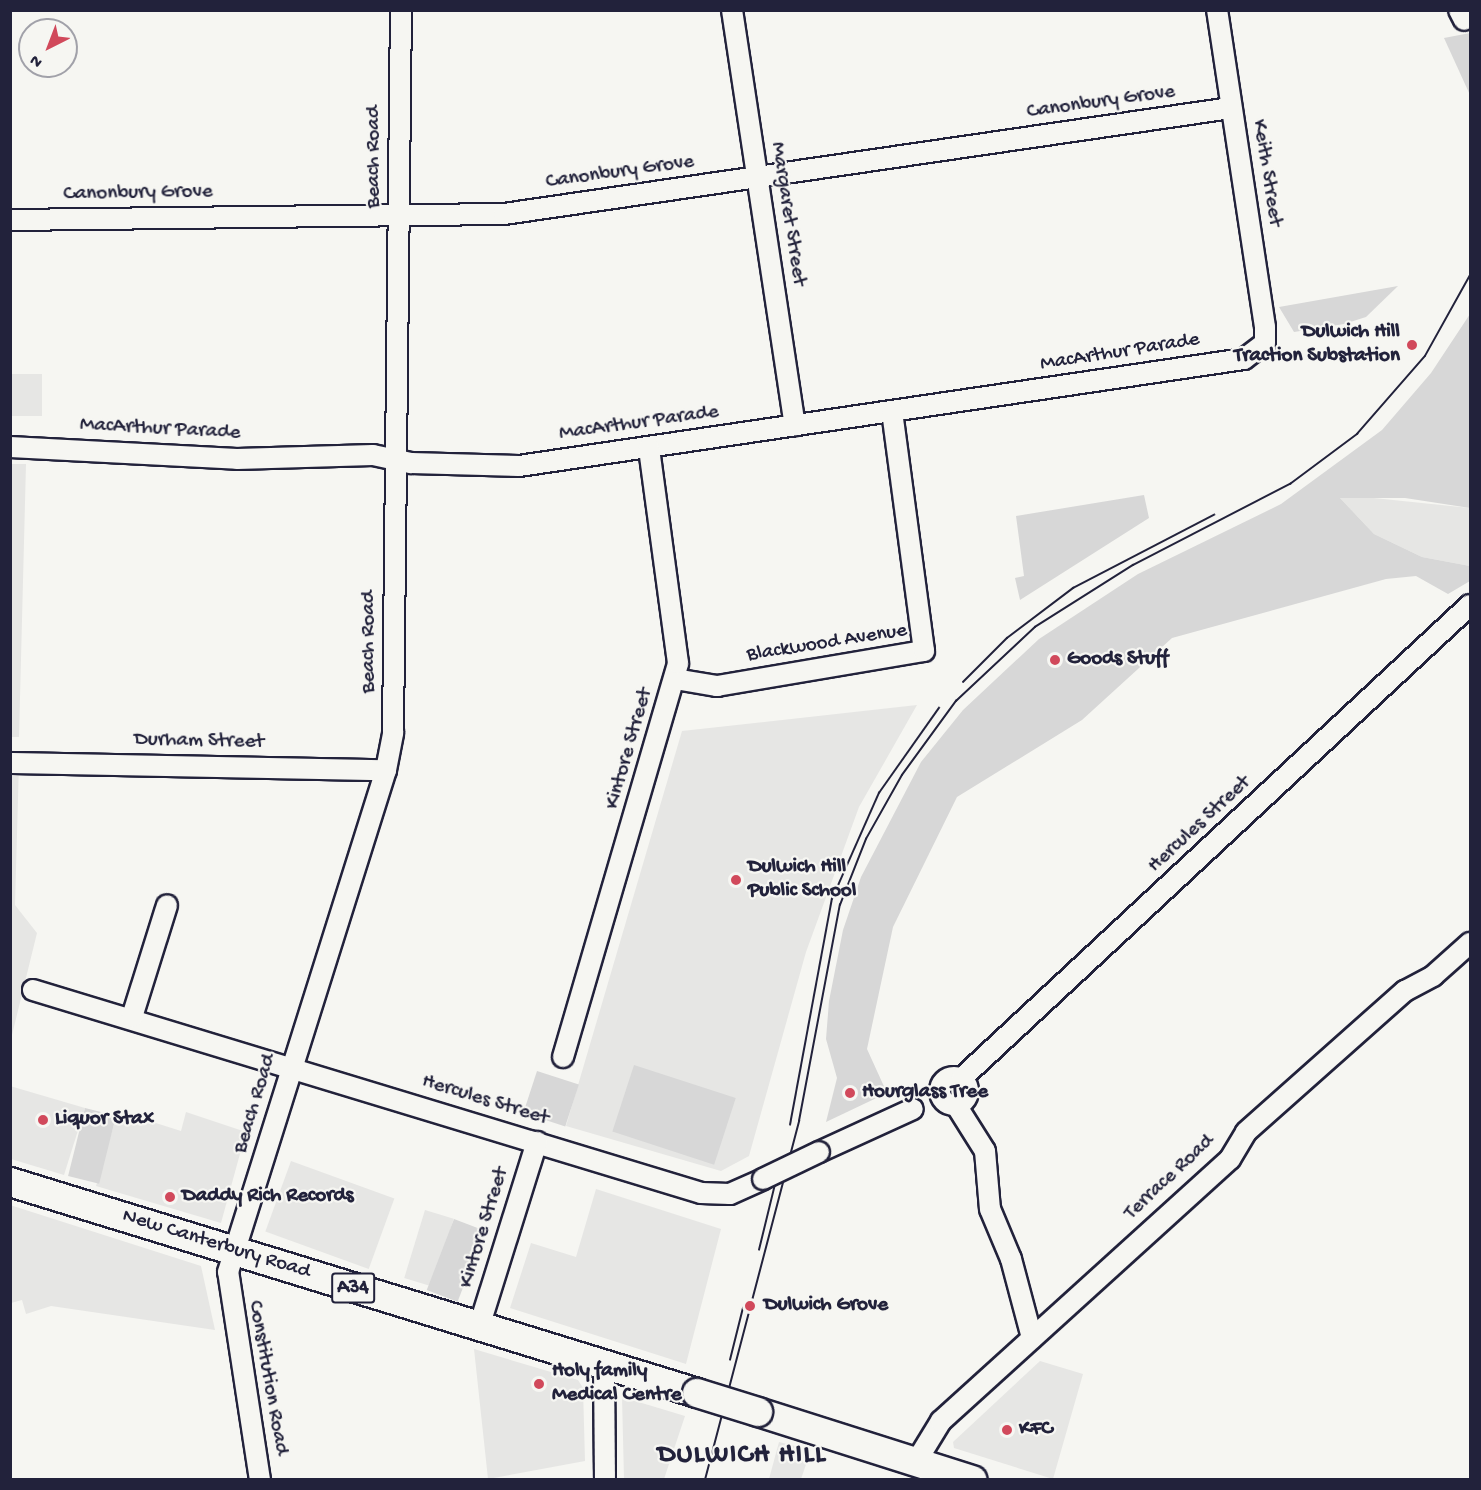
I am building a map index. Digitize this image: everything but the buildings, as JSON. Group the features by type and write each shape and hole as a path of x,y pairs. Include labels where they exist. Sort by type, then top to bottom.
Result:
{"highway":[{"name":"New Canterbury Road","path":"10,1182 972,1479"}],"street":[{"name":"Beach Road","path":"235,1251 386,770 394,694 401,10"},
{"name":"Margaret Street","path":"732,10 795,425"},
{"name":"Keith Street","path":"1217,10 1265,343"},
{"name":"Canonbury Grove","path":"10,220 504,214 1231,108"},
{"name":"MacArthur Parade","path":"10,447 237,459 396,459 519,466 1244,359 1265,343"},
{"name":"Blackwood Avenue","path":"675,680 717,686 919,656 927,644 892,412"},
{"name":"Kintore Street","path":"563,1057 675,680 678,653 649,448"},
{"name":"Hercules Street","path":"1032,1338 1011,1259 990,1209 985,1151 956,1105 968,1094 962,1078 1470,605"},
{"name":"Durham Street","path":"10,763 386,770"},
{"path":"132,1017 167,904"},
{"name":"Terrace Road","path":"916,1462 941,1421 1230,1159 1246,1132 1405,992 1433,976 1470,943"},
{"name":"Hercules Street","path":"33,990 132,1017 711,1195 730,1194 913,1109"},
{"name":"Kintore Street","path":"479,1327 537,1142"},
{"name":"Constitution Road","path":"235,1251 227,1288 260,1479"},
{"path":"604,1365 605,1479"}],"shaded area":[{"path":"1470,33 1470,95 1444,38"},
{"path":"1398,286 1366,317 1344,324 1294,332 1279,307"},
{"path":"1470,314 1470,508 1405,498 1340,498 1374,534 1422,557 1470,566 1470,581 1448,594 1416,576 1386,579 1172,638 1082,720 957,797 893,927 867,1049 887,1093 826,1122 837,1078 826,1039 829,1001 843,930 861,877 921,762 963,710 1039,639 1138,574 1281,504 1382,430 1431,373"},
{"path":"11,374 42,374 42,416 11,416"},
{"path":"11,464 26,464 19,737 10,737"},
{"path":"1144,495 1149,518 1020,600 1015,578 1024,576 1016,516"},
{"path":"1345,495 1470,508 1470,566 1422,557 1374,534 1340,498"},
{"name":"Dulwich Hill Public School","path":"917,705 859,807 806,952 749,1156 721,1171 566,1126 682,731"},
{"path":"10,763 19,763 15,905 37,933 11,1039"},
{"path":"634,1065 736,1098 714,1165 612,1132"},
{"path":"537,1071 579,1085 565,1126 523,1113"},
{"path":"10,1086 85,1108 64,1175 11,1159"},
{"path":"85,1108 116,1116 99,1184 68,1176"},
{"path":"118,1111 181,1131 186,1112 246,1132 221,1223 96,1186"},
{"path":"291,1161 394,1199 369,1269 265,1231"},
{"path":"596,1189 721,1229 686,1364 510,1308 531,1243 576,1257"},
{"path":"10,1205 201,1266 215,1330 51,1306 26,1314 22,1300 11,1303"},
{"path":"425,1210 454,1219 433,1287 404,1278"},
{"path":"454,1219 485,1231 458,1302 427,1290"},
{"path":"474,1349 578,1380 583,1388 585,1461 488,1479"},
{"path":"1040,1361 1083,1374 1053,1479 954,1448 953,1442"},
{"path":"622,1397 685,1416 664,1479 624,1479"},
{"path":"779,1442 811,1450 801,1479 769,1479"}],"tram line":[{"path":"705,1480 799,1121 840,905 866,839 902,775 956,701 1035,627 1133,565 1290,484 1357,434 1425,356 1470,275"},
{"path":"963,682 1007,638 1073,588 1214,515"},
{"path":"790,1125 832,899 879,793 939,708"},
{"path":"759,1250 776,1180"},
{"path":"730,1360 743,1308"}],"place":[{"name":"Dulwich Hill Traction Substation","path":"1412,345"},
{"name":"Goods Stuff","path":"1055,660"},
{"name":"Dulwich Hill Public School","path":"736,880"},
{"name":"Hourglass Tree","path":"850,1093"},
{"name":"Liquor Stax","path":"43,1120"},
{"name":"Daddy Rich Records","path":"170,1197"},
{"name":"Dulwich Grove","path":"750,1306"},
{"name":"Holy family Medical Centre","path":"539,1384"},
{"name":"KFC","path":"1007,1430"}],"district":[{"name":"DULWICH HILL","path":"742,1457"}]}
